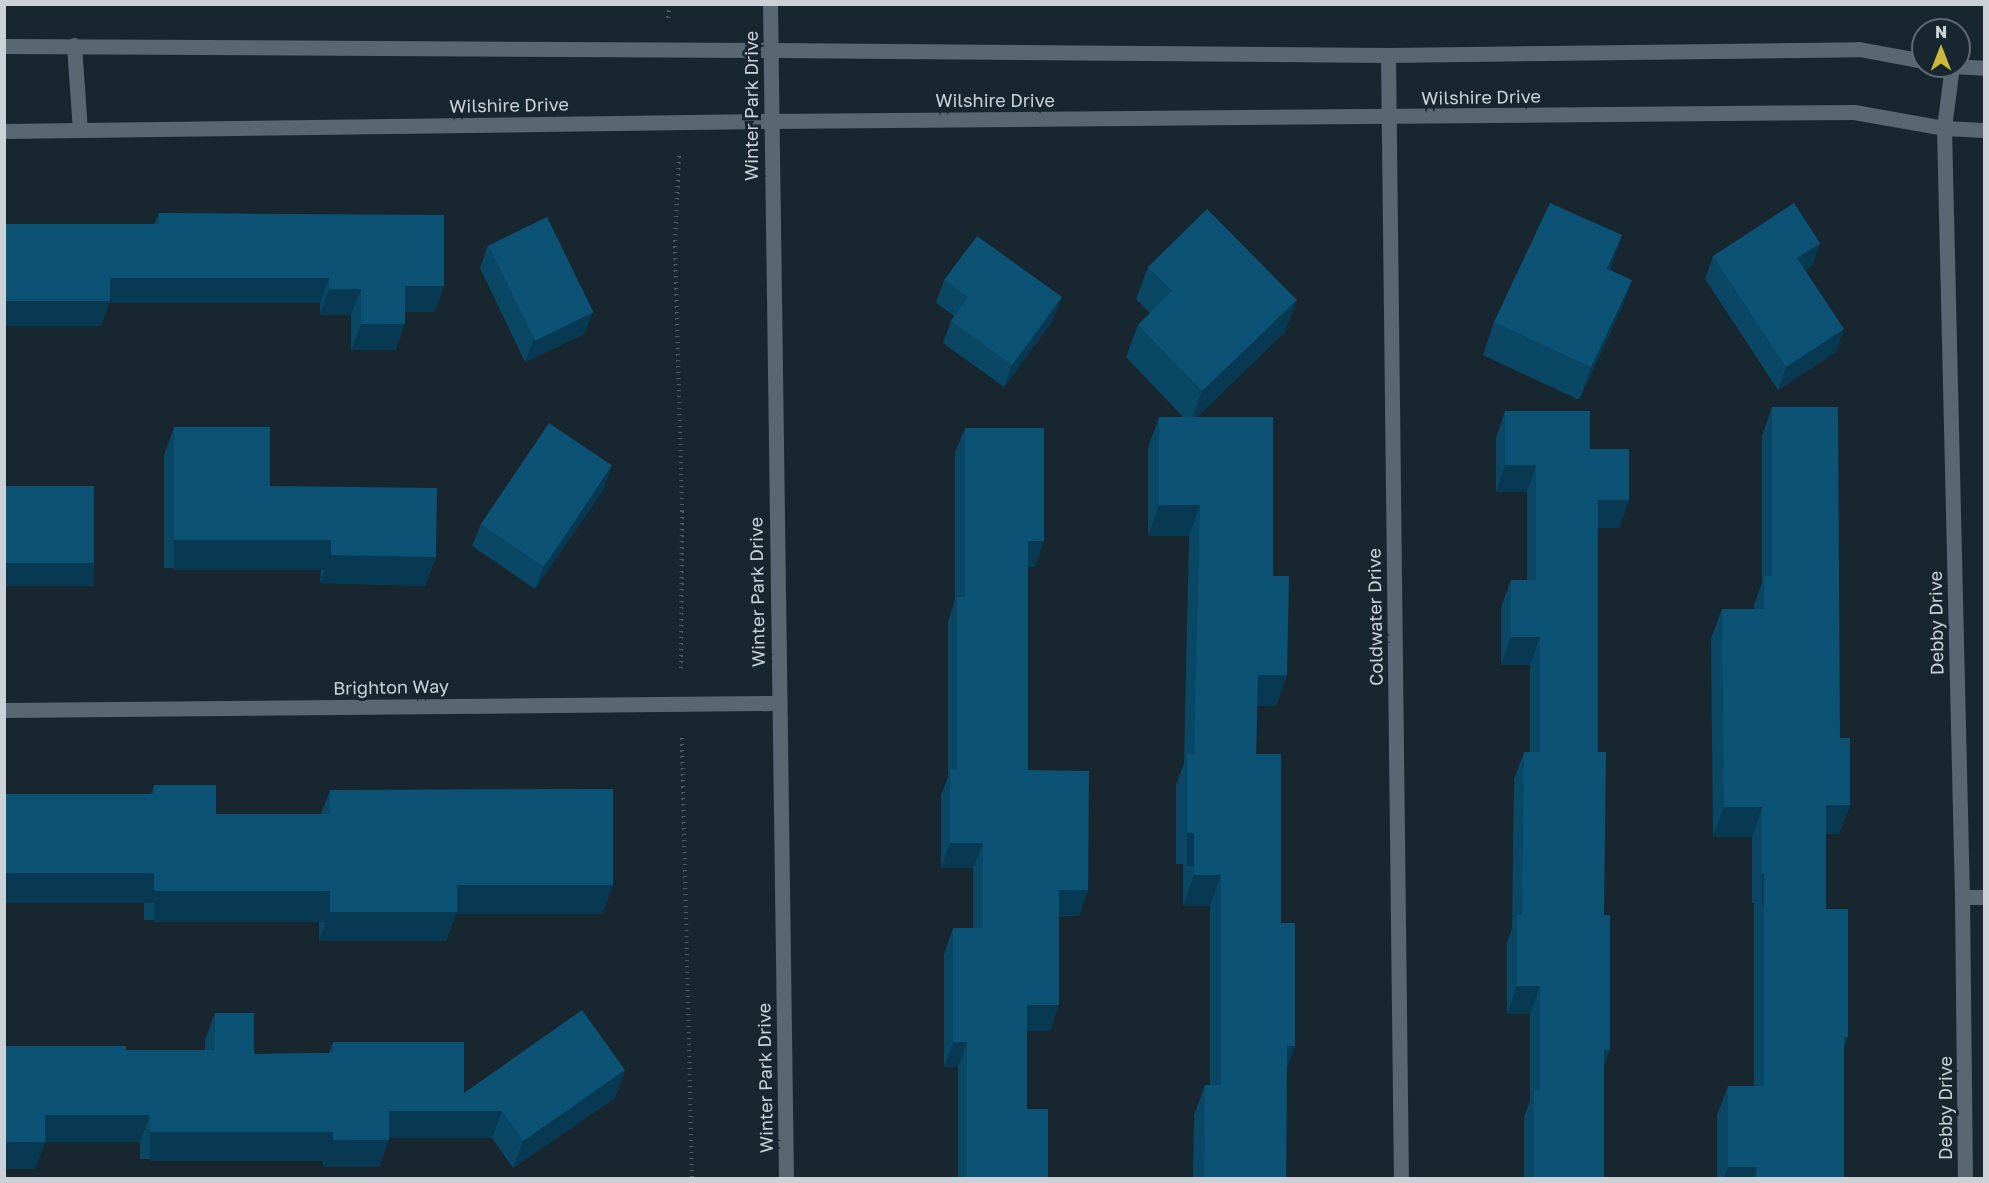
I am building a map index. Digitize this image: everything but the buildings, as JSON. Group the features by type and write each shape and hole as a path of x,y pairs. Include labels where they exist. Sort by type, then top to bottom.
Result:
{"street":[{"name":"Winter Park Drive","path":"770,4 786,1179"},
{"path":"74,45 80,130"},
{"path":"4,46 1388,55 1860,49 1911,59"},
{"name":"Coldwater Drive","path":"1388,55 1401,1179"},
{"name":"Debby Drive","path":"1950,78 1944,128 1962,897 1965,1179"},
{"name":"Wilshire Drive","path":"4,131 770,121 1388,118 1854,112 1944,128 1984,130"},
{"name":"Brighton Way","path":"4,710 778,703"},
{"path":"1962,897 1984,897"}],"path":[{"path":"679,152 675,240 682,511 681,668"},
{"path":"682,736 692,1179"}]}
